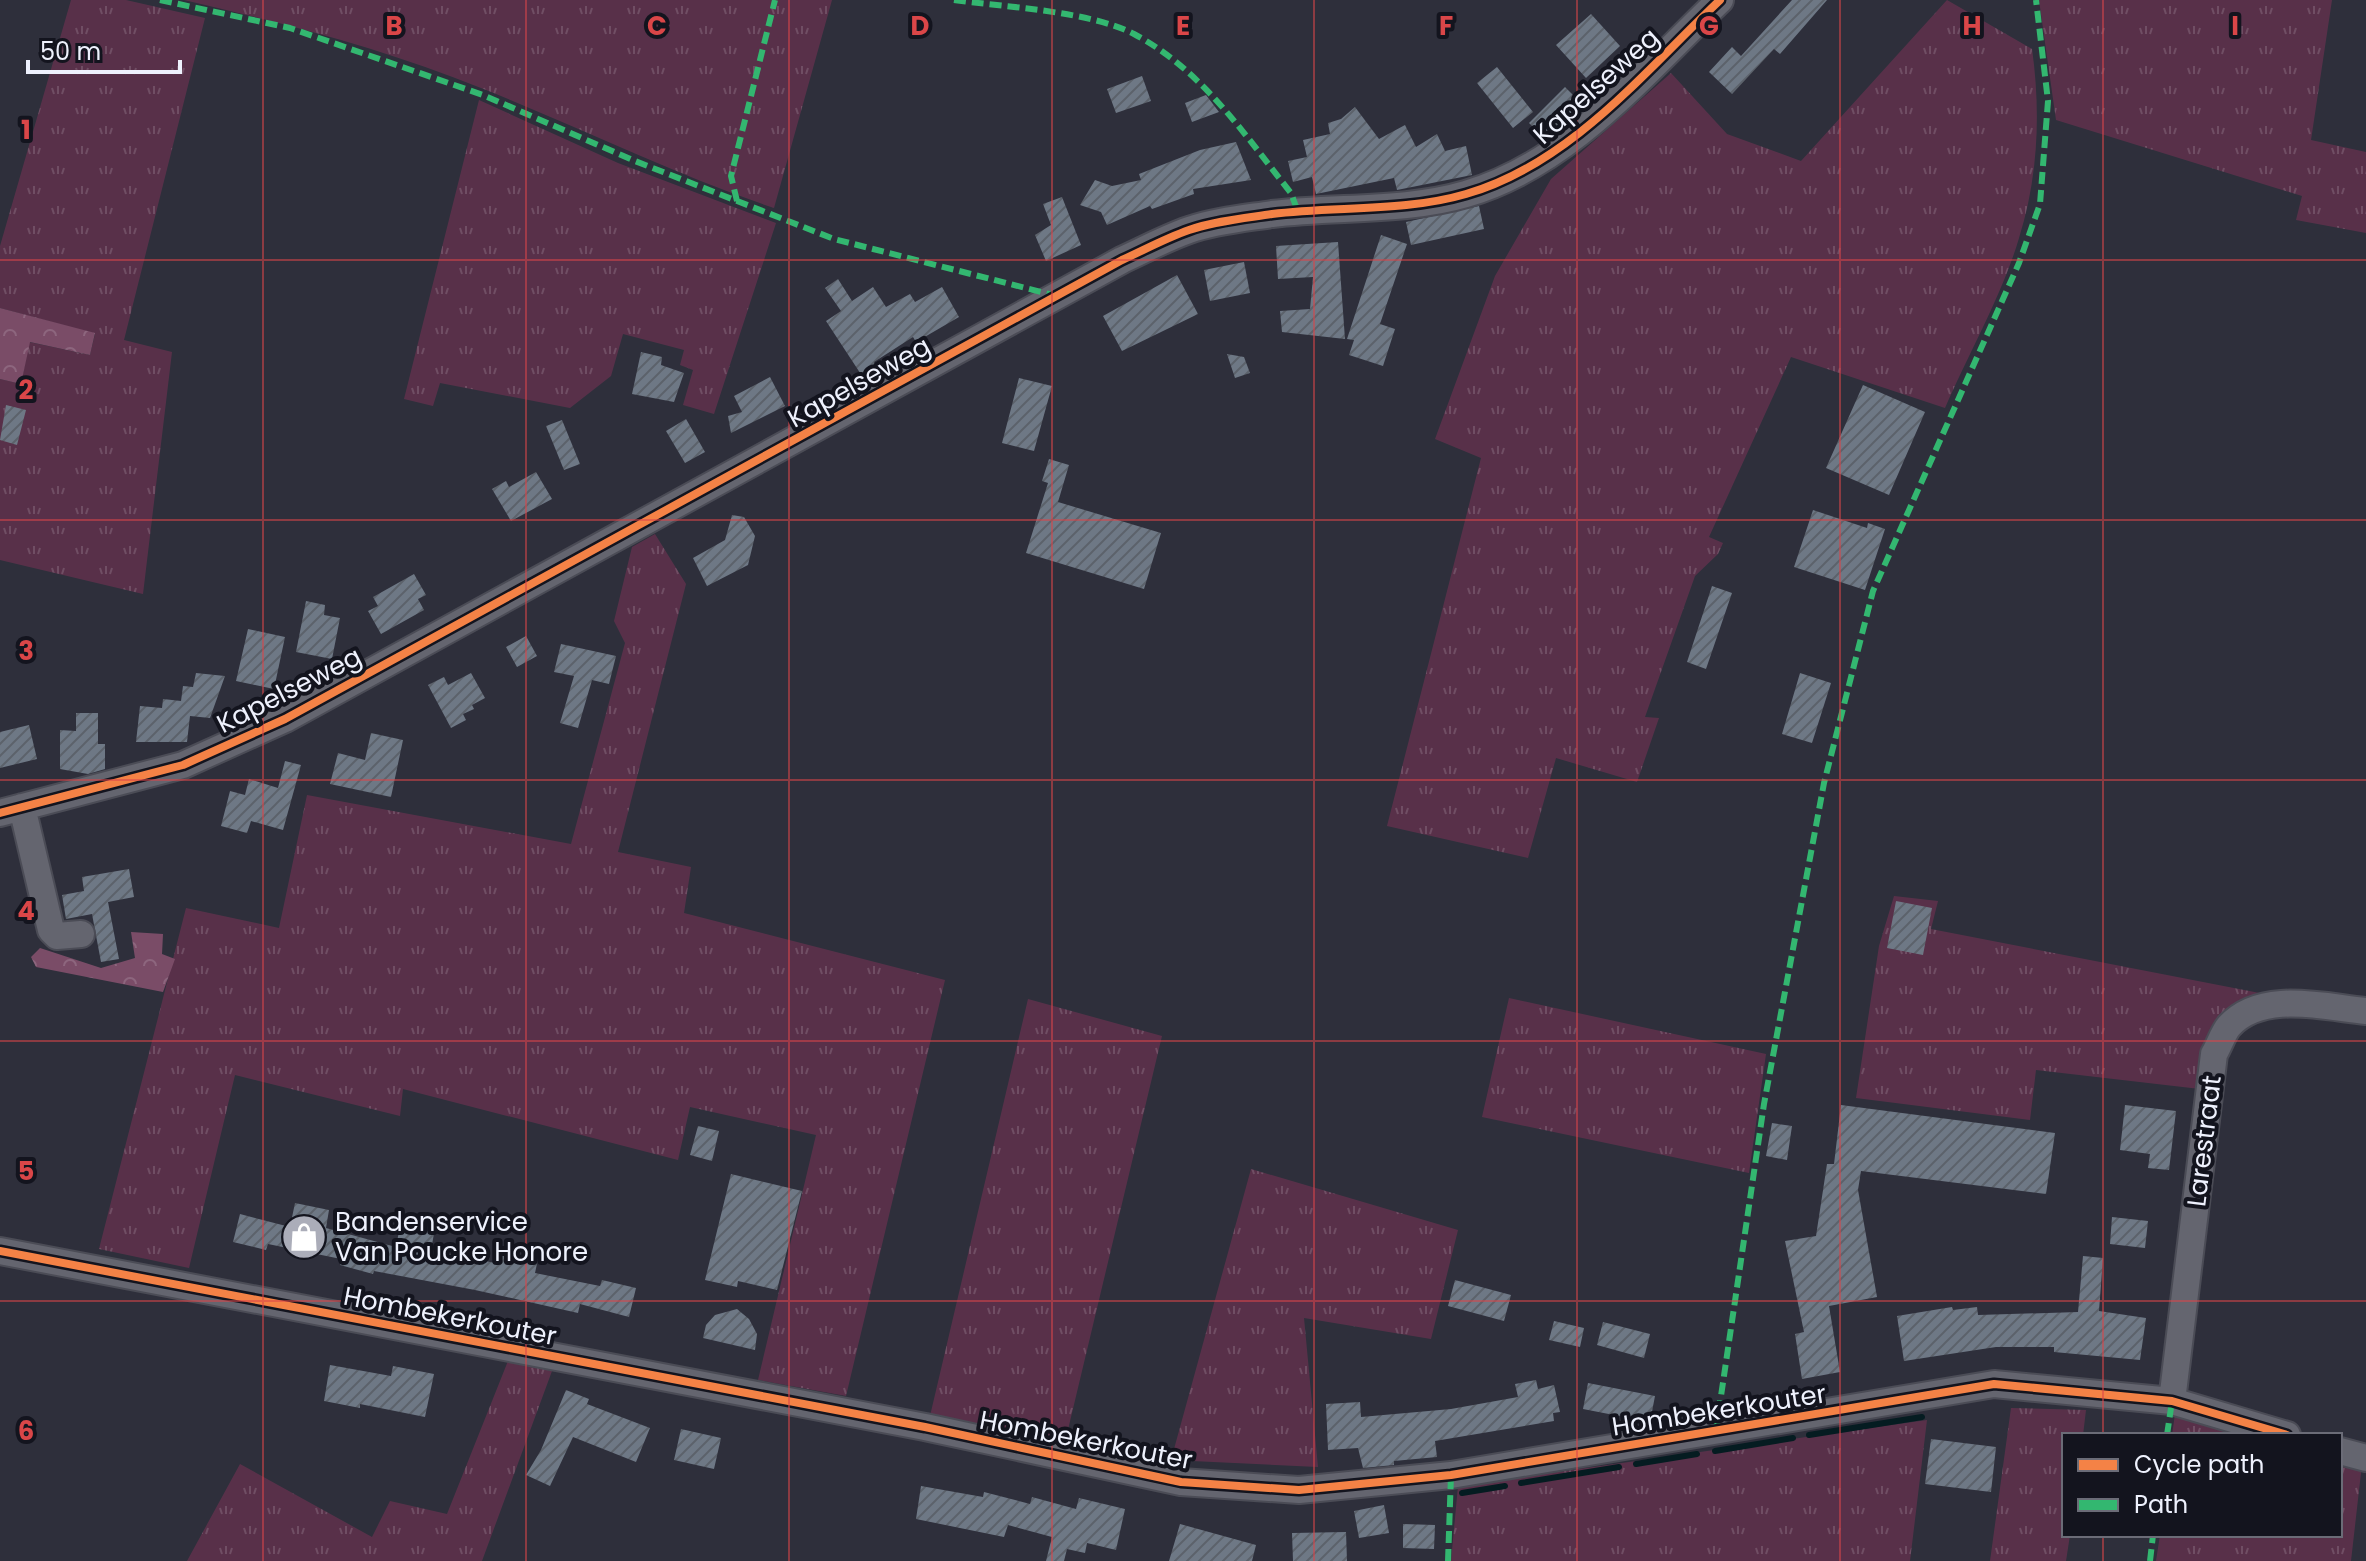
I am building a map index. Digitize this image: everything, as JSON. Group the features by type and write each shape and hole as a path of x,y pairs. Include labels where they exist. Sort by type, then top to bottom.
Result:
{"street":[{"name":"Kapelseweg","path":"11,810 183,765 285,719 1122,260 1190,229 1274,214 1465,195 1508,179 1549,157 1579,133 1720,0"},
{"path":"11,810 51,930 57,936 81,934"},
{"name":"Larestraat","path":"2172,1401 2214,1054 2228,1027 2252,1010 2286,1003 2366,1011"},
{"name":"Hombekerkouter","path":"0,1251 925,1427 1181,1482 1284,1489 1451,1475 1994,1384 2172,1401 2280,1433"},
{"path":"2342,1452 2366,1458"}],"green space":[{"path":"71,0 126,0 205,18 124,340 172,352 143,594 0,560 0,379 21,384 29,342 90,355 95,334 0,308 0,246"},
{"path":"184,0 832,0 774,208 445,74 297,28"},
{"path":"1947,0 2032,49 2037,121 2034,168 2019,238 1995,302 1945,408 1791,357 1709,537 1723,543 1718,554 1695,576 1645,717 1659,718 1637,782 1556,758 1528,858 1387,826 1481,458 1435,439 1495,276 1551,179 1671,73 1727,134 1801,161"},
{"path":"2039,0 2332,0 2311,140 2366,152 2366,233 2296,220 2302,196 2056,120"},
{"path":"479,100 618,163 776,223 714,414 683,405 693,370 680,365 684,350 623,334 611,376 570,408 440,383 433,406 404,399"},
{"path":"0,308 95,333 90,355 30,342 21,384 0,379"},
{"path":"655,534 686,584 618,852 691,867 684,913 945,980 846,1396 758,1380 816,1135 690,1107 678,1160 403,1089 400,1116 235,1075 189,1268 99,1249 186,908 279,928 307,795 571,844 625,643 614,621 632,547"},
{"path":"1894,896 1938,901 1931,929 2275,996 2250,1005 2200,1089 2036,1070 2030,1120 1856,1098 1879,946"},
{"path":"131,932 163,934 162,954 175,959 163,992 36,967 31,957 40,948 101,968 135,958"},
{"path":"1509,998 1766,1054 1749,1173 1482,1117"},
{"path":"1028,999 1162,1036 1066,1438 930,1416"},
{"path":"1251,1169 1458,1230 1431,1339 1304,1318 1318,1467 1171,1460"},
{"path":"508,1361 552,1371 482,1561 187,1561 240,1464 372,1537 390,1501 447,1514"},
{"path":"2011,1408 2086,1410 2083,1433 2062,1433 2062,1537 2070,1537 2066,1561 1990,1561"},
{"path":"2175,1414 2246,1433 2172,1433"},
{"path":"1927,1420 1910,1561 1451,1561 1458,1486"},
{"path":"2342,1459 2362,1464 2351,1561 2156,1561 2160,1537 2342,1537"}],"building":[{"path":"1792,0 1827,0 1780,54 1774,49 1732,94 1709,72 1732,47 1741,56"},
{"path":"1591,14 1620,46 1586,78 1556,45"},
{"path":"1497,67 1533,112 1513,128 1477,83"},
{"path":"1142,76 1151,101 1116,113 1107,89"},
{"path":"1565,87 1582,104 1544,138 1529,123"},
{"path":"1206,95 1219,112 1192,122 1185,103"},
{"path":"1355,107 1379,139 1405,125 1416,147 1437,134 1445,151 1466,146 1472,175 1397,190 1394,178 1316,194 1312,177 1293,182 1288,161 1307,157 1303,140 1330,134 1328,123 1341,119"},
{"path":"1236,142 1251,180 1193,189 1194,194 1152,209 1150,206 1107,225 1101,212 1080,205 1095,180 1112,186 1141,180 1139,174 1200,150"},
{"path":"1062,197 1081,245 1046,261 1035,235 1051,225 1043,204"},
{"path":"1479,206 1484,229 1411,245 1406,222"},
{"path":"1381,235 1407,244 1380,324 1395,329 1383,366 1349,355 1354,340 1347,339"},
{"path":"1338,242 1345,339 1282,332 1280,311 1310,309 1313,277 1278,279 1276,246"},
{"path":"1244,262 1250,293 1210,301 1204,270"},
{"path":"1177,275 1198,314 1122,351 1103,316"},
{"path":"838,279 852,301 873,287 886,307 910,294 915,302 942,287 959,317 916,342 913,337 874,362 881,374 866,382 826,321 841,311 825,288"},
{"path":"641,352 662,357 661,365 684,373 674,402 632,394"},
{"path":"1227,354 1244,357 1250,373 1235,378"},
{"path":"770,377 785,406 731,433 728,416 742,412 734,396"},
{"path":"1019,378 1052,386 1034,451 1002,443"},
{"path":"1863,385 1925,412 1889,495 1826,468"},
{"path":"6,405 26,410 17,445 0,440"},
{"path":"686,419 705,452 685,463 666,431"},
{"path":"562,420 580,464 564,470 546,426"},
{"path":"1049,459 1069,465 1058,502 1161,533 1144,589 1026,553 1048,483 1042,481"},
{"path":"536,472 552,499 511,521 492,489 506,481 509,487"},
{"path":"1813,510 1867,528 1868,523 1885,529 1865,590 1794,567"},
{"path":"732,515 744,517 755,536 748,565 707,586 693,558 725,540"},
{"path":"414,574 426,595 418,599 424,610 381,634 368,611 378,606 373,597"},
{"path":"1712,586 1732,593 1706,669 1687,662"},
{"path":"306,601 325,605 324,615 340,618 332,659 296,652"},
{"path":"248,629 285,637 274,689 236,681"},
{"path":"526,636 537,656 517,667 506,647"},
{"path":"561,644 616,656 609,684 592,680 578,728 560,723 574,676 554,672"},
{"path":"196,673 225,676 210,718 190,716 187,742 136,742 140,706 162,708 163,699 181,701 183,686 193,687"},
{"path":"471,673 485,698 472,705 474,709 463,714 466,720 451,728 428,685 444,677 448,685"},
{"path":"1800,673 1831,683 1812,743 1782,734"},
{"path":"76,713 98,713 98,744 105,744 105,769 88,774 60,769 60,730 76,731"},
{"path":"29,725 37,759 0,768 0,732"},
{"path":"371,733 403,740 391,797 330,784 338,753 365,760"},
{"path":"285,761 301,765 283,830 251,821 247,833 221,826 230,791 245,795 249,779 278,788"},
{"path":"129,869 134,897 108,902 119,959 101,962 92,914 66,919 62,895 84,891 82,877"},
{"path":"1896,901 1932,908 1923,955 1887,948"},
{"path":"1841,1105 2055,1133 2046,1194 1861,1171 1858,1190 1877,1297 1829,1306 1840,1372 1802,1379 1795,1334 1804,1332 1785,1241 1816,1236 1827,1164 1834,1164"},
{"path":"2125,1105 2176,1111 2169,1170 2148,1168 2150,1154 2120,1150"},
{"path":"1772,1123 1792,1126 1787,1160 1766,1156"},
{"path":"698,1126 719,1131 712,1161 690,1155"},
{"path":"731,1174 802,1191 777,1290 738,1281 737,1287 705,1280"},
{"path":"295,1203 329,1210 326,1228 396,1247 401,1221 435,1228 431,1250 500,1264 503,1251 538,1259 535,1273 600,1286 602,1280 636,1288 629,1317 580,1304 578,1313 475,1290 374,1271 373,1274 340,1265 341,1259 268,1244 266,1250 233,1242 240,1214 290,1227"},
{"path":"2112,1217 2148,1221 2145,1248 2110,1244"},
{"path":"2083,1256 2103,1258 2099,1311 2146,1318 2140,1360 2054,1352 2054,1347 1996,1347 1904,1361 1897,1316 1952,1307 1953,1310 1977,1307 1978,1315 2078,1312"},
{"path":"1455,1280 1511,1295 1504,1321 1448,1306"},
{"path":"737,1309 749,1319 757,1334 755,1350 703,1338 706,1325 715,1315"},
{"path":"1554,1321 1584,1328 1580,1347 1549,1340"},
{"path":"1603,1322 1650,1334 1644,1358 1597,1345"},
{"path":"330,1365 391,1376 393,1366 434,1374 425,1417 360,1404 360,1408 324,1401"},
{"path":"1536,1380 1538,1389 1554,1385 1560,1412 1553,1413 1554,1421 1435,1441 1437,1457 1394,1461 1394,1465 1363,1468 1358,1448 1328,1450 1326,1404 1360,1402 1361,1417 1451,1409 1518,1397 1515,1384"},
{"path":"1588,1383 1655,1396 1650,1422 1583,1409"},
{"path":"566,1390 589,1399 587,1404 650,1428 636,1462 573,1437 550,1486 526,1475 541,1450"},
{"path":"681,1429 721,1438 714,1469 674,1460"},
{"path":"1931,1439 1996,1447 1991,1492 1925,1484"},
{"path":"921,1486 983,1497 984,1492 1030,1504 1032,1497 1076,1509 1079,1498 1125,1509 1116,1550 1087,1543 1085,1553 1067,1549 1064,1561 1046,1561 1052,1537 1008,1525 1004,1537 916,1519"},
{"path":"1384,1505 1389,1533 1359,1538 1354,1511"},
{"path":"1180,1524 1256,1545 1252,1561 1169,1561"},
{"path":"1403,1524 1435,1525 1434,1549 1403,1548"},
{"path":"1346,1532 1347,1561 1293,1561 1292,1533"}],"waterway":[{"path":"1809,1435 1922,1417"},
{"path":"1715,1451 1793,1438"},
{"path":"1636,1464 1697,1454"},
{"path":"1521,1483 1619,1467"},
{"path":"1462,1493 1505,1486"}],"marked path":[{"path":"160,0 290,28 483,95 635,161 834,239 1057,296"},
{"path":"737,201 731,176 775,0"},
{"path":"954,0 1071,15 1116,26 1134,34 1181,66 1220,105 1291,193 1298,212"},
{"path":"1716,1430 1764,1104 1824,783 1873,591 2019,263 2040,204 2048,101 2036,0"},
{"path":"2167,1433 2172,1401"},
{"path":"1448,1561 1451,1475"},
{"path":"2150,1561 2153,1537"}],"cycle path":[{"path":"0,813 183,765 285,719 1122,260 1172,237 1209,224 1272,214 1443,200 1504,180 1539,161 1604,113 1720,0"},
{"path":"0,1251 925,1427 1181,1482 1299,1490 1451,1475 1994,1384 2172,1401 2280,1433"}],"place":[{"name":"Bandenservice Van Poucke Honore","path":"304,1237"}]}
